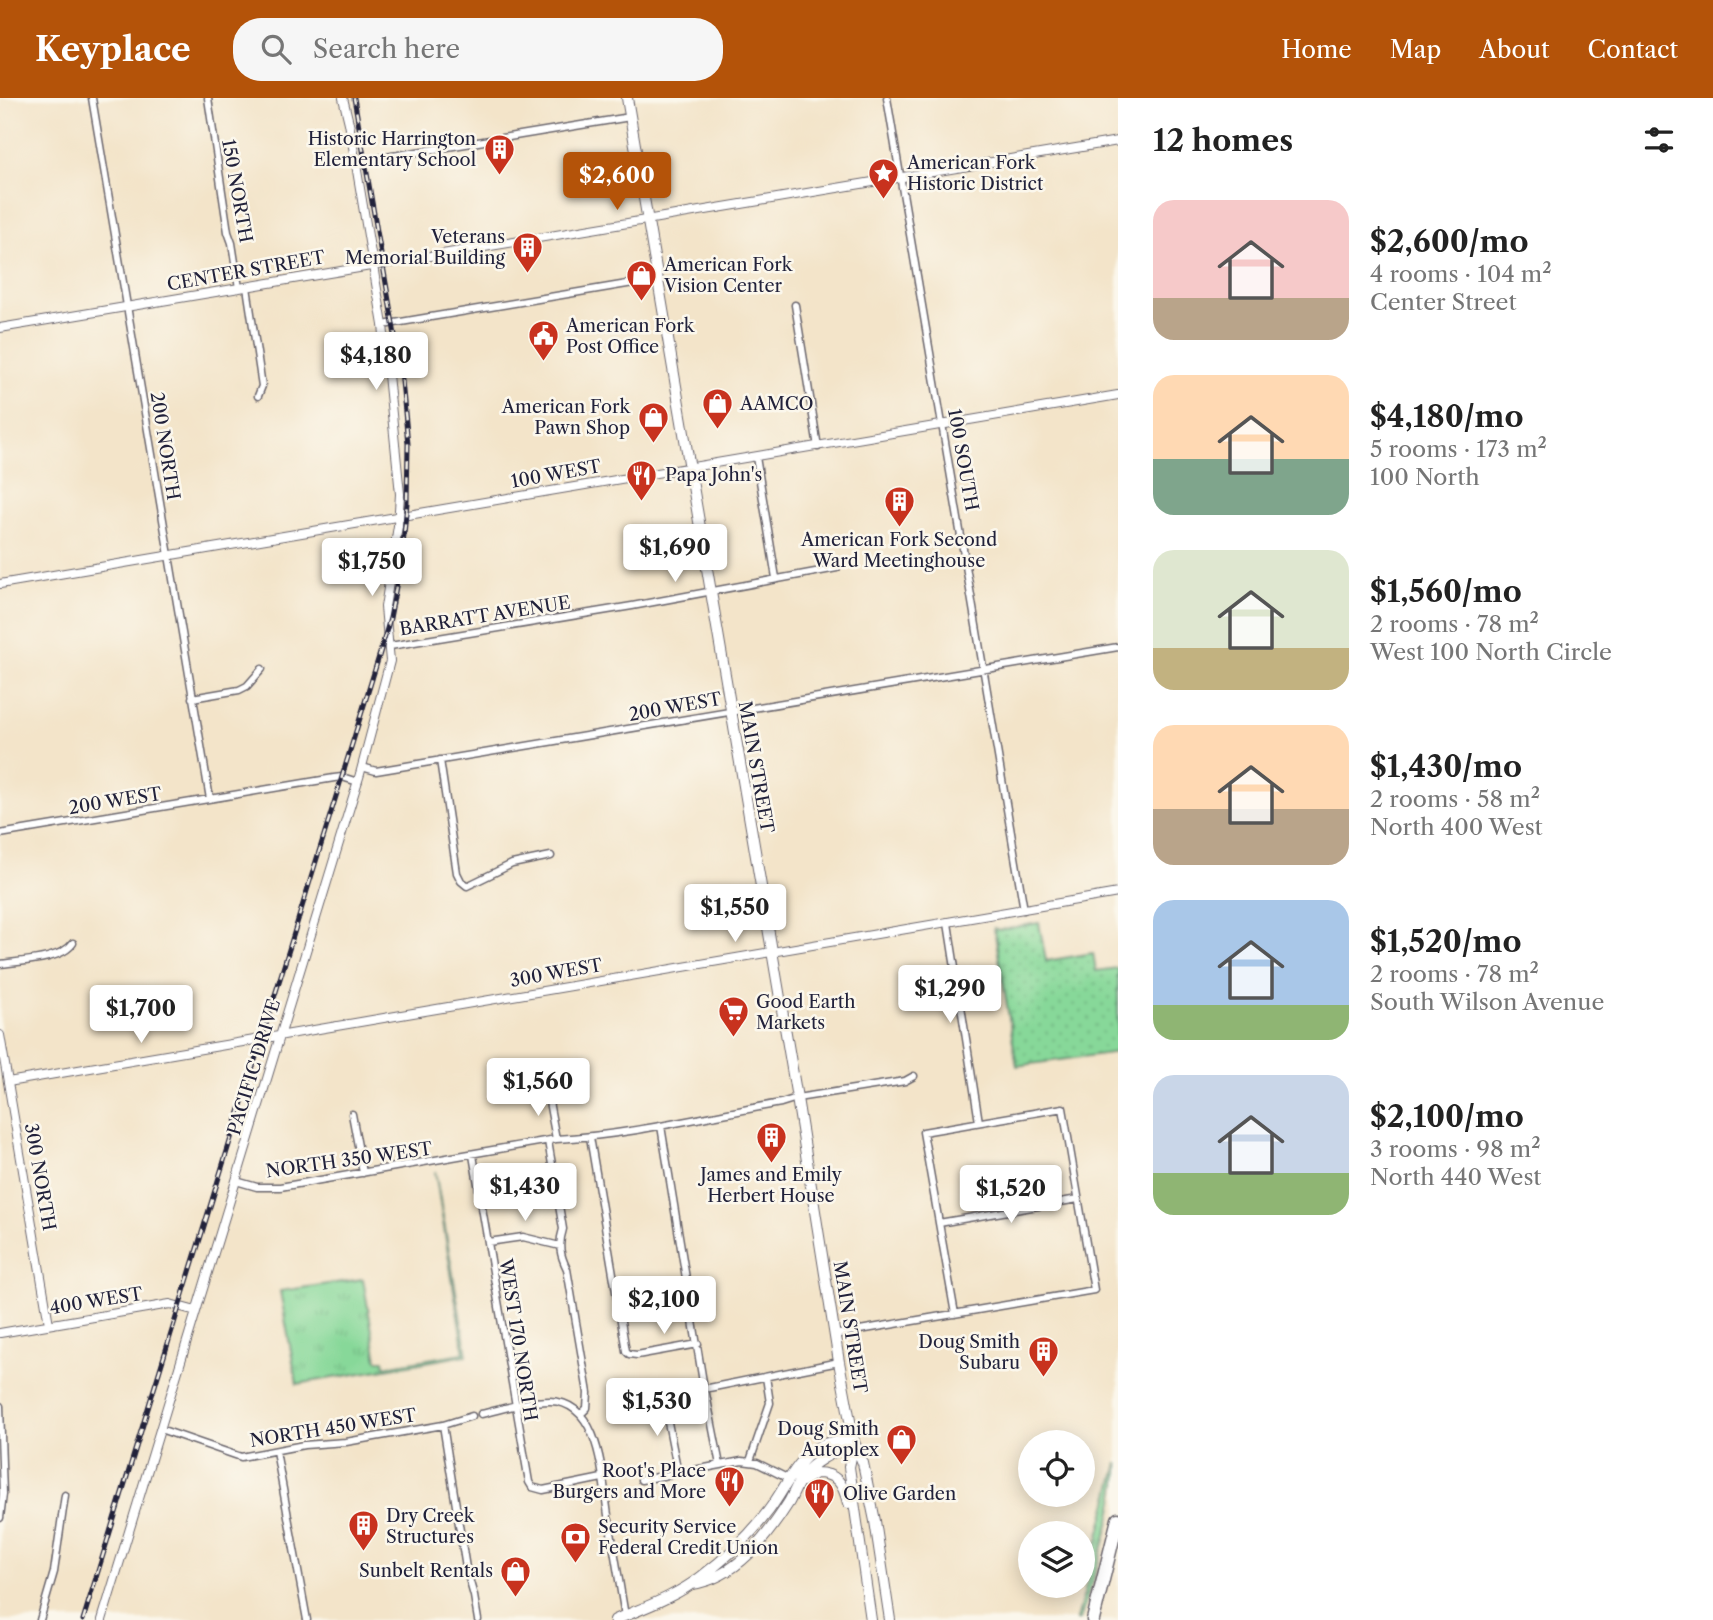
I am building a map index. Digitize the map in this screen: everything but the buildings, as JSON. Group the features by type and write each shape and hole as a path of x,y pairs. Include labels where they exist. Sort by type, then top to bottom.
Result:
{"highway":[{"path":"1093,1620 1118,1519"}],"main road":[{"name":"MAIN STREET","path":"627,98 797,1098 839,1362 854,1442 863,1463 875,1521 890,1620"},
{"path":"620,1618 692,1584 752,1532 784,1490 798,1466 818,1447 831,1442 854,1442"},
{"name":"MAIN STREET","path":"854,1442 849,1466 871,1620"},
{"path":"692,1584 711,1582 765,1537 811,1466 854,1442"},
{"path":"797,1488 815,1473 835,1477 844,1488 852,1524 858,1537"}],"street":[{"name":"200 NORTH","path":"92,98 210,799"},
{"name":"150 NORTH","path":"208,98 228,232 243,288 262,386 258,396"},
{"name":"PACIFIC DRIVE","path":"102,1620 358,782 387,673 390,646 385,607 399,517 400,488 383,325 343,98"},
{"name":"100 SOUTH","path":"887,98 1024,910"},
{"path":"356,162 630,117"},
{"name":"CENTER STREET","path":"0,328 1118,141"},
{"path":"383,325 657,279"},
{"path":"795,305 818,447"},
{"name":"100 WEST","path":"0,584 1118,395"},
{"path":"756,457 776,578"},
{"name":"BARRATT AVENUE","path":"390,646 837,568"},
{"name":"200 WEST","path":"362,767 376,771 1118,647"},
{"path":"192,698 239,690 247,686 262,669"},
{"path":"440,760 457,873 461,881 467,886 512,864 551,856"},
{"name":"200 WEST","path":"0,834 334,778 342,777 358,782"},
{"name":"300 WEST","path":"4,1083 1118,893"},
{"path":"948,923 979,1122"},
{"path":"0,964 57,955 69,950 74,943"},
{"name":"300 NORTH","path":"0,1035 4,1083 49,1324"},
{"name":"NORTH 350 WEST","path":"236,1181 257,1187 280,1187 556,1139 590,1137 661,1126 797,1098 905,1081 914,1076"},
{"path":"547,1091 556,1139"},
{"path":"835,1335 1094,1290 1063,1108 923,1132 955,1314"},
{"path":"352,1114 363,1173"},
{"path":"661,1126 704,1386 720,1465"},
{"path":"590,1137 625,1347 629,1354 637,1355 698,1344"},
{"path":"548,1141 563,1229 560,1254 567,1269 588,1393 587,1408 581,1414"},
{"name":"WEST 170 NORTH","path":"473,1155 525,1472 532,1487 543,1490 602,1478"},
{"path":"939,1223 1078,1199"},
{"path":"488,1242 517,1237 560,1247"},
{"name":"400 WEST","path":"0,1333 170,1304 196,1311"},
{"path":"629,1404 704,1386 839,1362"},
{"path":"750,1461 770,1404 766,1377"},
{"path":"663,1397 678,1473"},
{"path":"481,1414 551,1401 565,1404 581,1414 593,1431 609,1517 620,1618"},
{"path":"0,1406 3,1494 0,1518"},
{"name":"NORTH 450 WEST","path":"160,1429 241,1457 443,1425 472,1416"},
{"path":"443,1425 466,1568 478,1620"},
{"path":"276,1451 307,1620"},
{"path":"641,1479 750,1461 789,1479"},
{"path":"40,1620 54,1572 65,1495"}],"green space":[{"path":"1039,923 1046,961 1093,953 1096,971 1118,968 1118,1052 1017,1066 994,928 999,930"},
{"path":"435,1171 467,1355 297,1384 280,1291 363,1279 377,1360 384,1360 385,1366 464,1353"},
{"path":"1118,1463 1110,1521 1095,1572 1095,1551"},
{"path":"1083,1598 1087,1598 1080,1620 1077,1620"}],"railway":[{"path":"83,1620 380,653 402,555 407,503 408,444 401,370 354,98"}],"place":[{"name":"Historic Harrington Elementary School","path":"499,176"},
{"name":"American Fork Historic District","path":"884,200"},
{"name":"Veterans Memorial Building","path":"528,274"},
{"name":"American Fork Vision Center","path":"641,302"},
{"name":"American Fork Post Office","path":"543,363"},
{"name":"AAMCO","path":"717,431"},
{"name":"American Fork Pawn Shop","path":"653,444"},
{"name":"Papa John's","path":"642,502"},
{"name":"American Fork Second Ward Meetinghouse","path":"899,529"},
{"name":"Good Earth Markets","path":"733,1039"},
{"name":"James and Emily Herbert House","path":"771,1164"},
{"name":"Doug Smith Subaru","path":"1043,1379"},
{"name":"Doug Smith Autoplex","path":"902,1466"},
{"name":"Root's Place Burgers and More","path":"729,1508"},
{"name":"Olive Garden","path":"820,1521"},
{"name":"Dry Creek Structures","path":"363,1553"},
{"name":"Security Service Federal Credit Union","path":"575,1564"},
{"name":"Sunbelt Rentals","path":"516,1598"}]}
